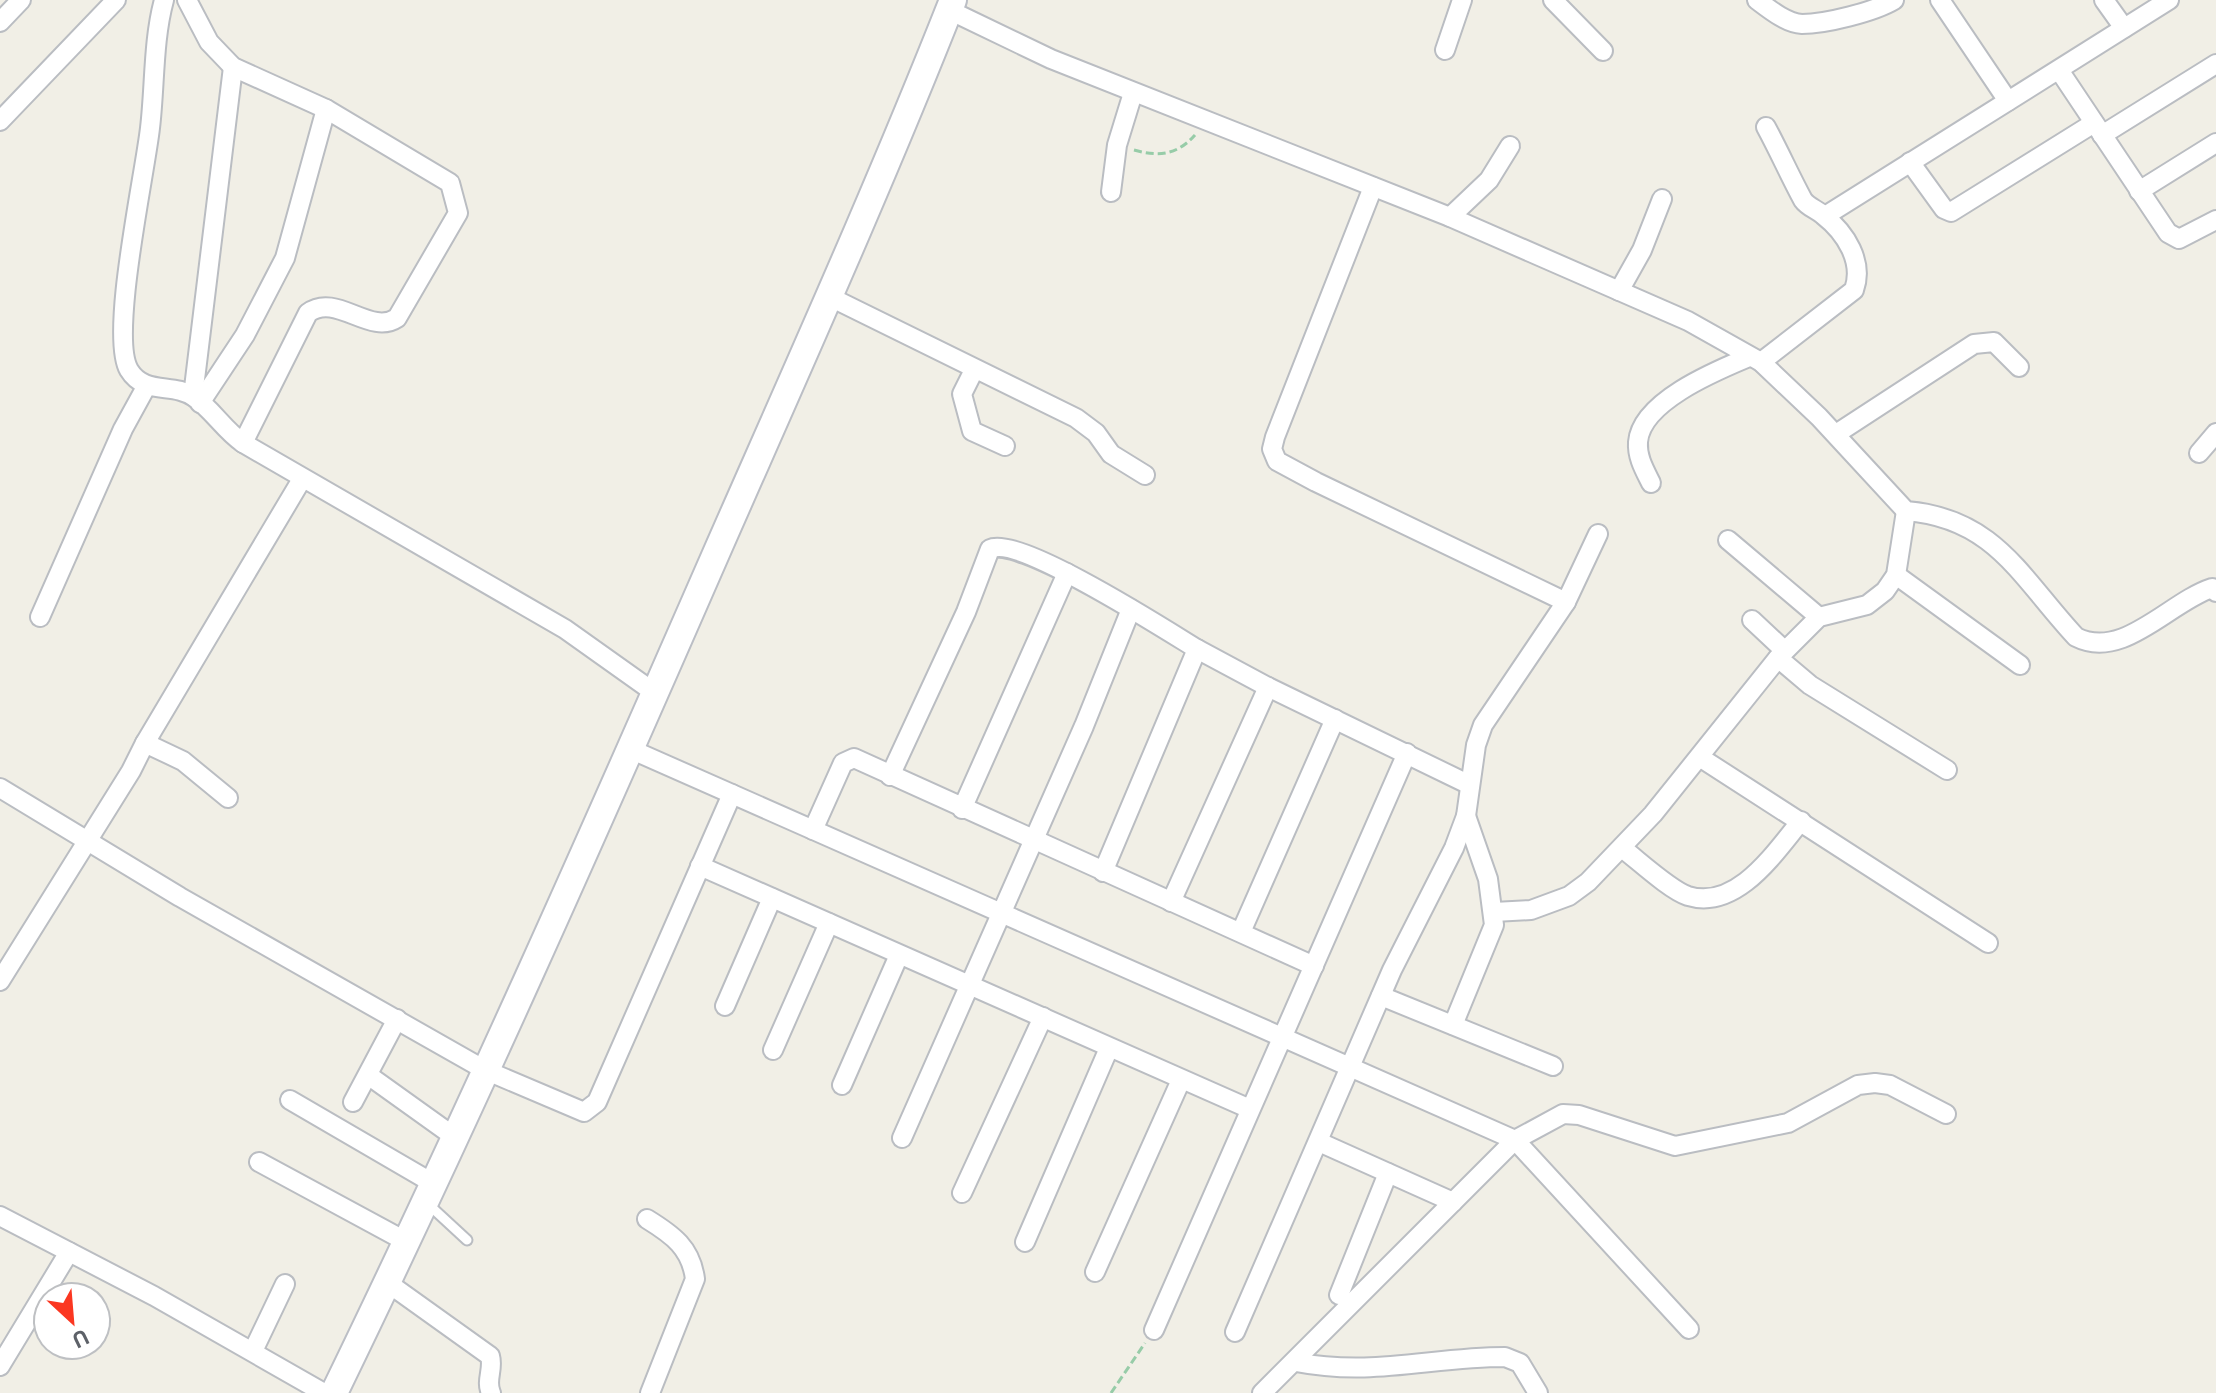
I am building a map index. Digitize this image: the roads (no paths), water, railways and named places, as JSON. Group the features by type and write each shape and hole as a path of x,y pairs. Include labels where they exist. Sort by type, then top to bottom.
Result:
{"street":[{"path":"0,22 21,0"},
{"path":"0,121 116,0"},
{"path":"164,0 147,152 129,259 123,336 128,368 146,387 196,399 225,430 243,443 565,629 655,693"},
{"path":"187,0 209,42 233,67 326,109 450,183 458,213 401,312 390,322 327,305 317,306 308,313 243,443"},
{"path":"1445,50 1462,0"},
{"path":"1553,0 1603,51"},
{"path":"1757,0 1774,14 1799,24 1848,7 1878,9 1894,0"},
{"path":"1940,0 2008,101"},
{"path":"2104,0 2124,28"},
{"path":"1825,216 2169,0"},
{"path":"334,1393 432,1194 485,1070 533,971 828,296 951,5 1051,59 1450,217 1688,321 1755,360 1836,434 1906,511 1944,516 1970,526 1999,547 2076,637 2089,644 2107,644 2126,637 2193,594 2215,588"},
{"path":"1910,162 1944,209 1951,212 2216,64"},
{"path":"196,399 233,67"},
{"path":"2059,70 2168,233 2179,239 2216,220"},
{"path":"1111,192 1117,145 1133,93"},
{"path":"196,399 245,335 285,258 326,109"},
{"path":"1651,483 1639,457 1643,425 1664,403 1701,378 1755,360 1854,290 1860,274 1856,257 1825,216 1805,204 1766,127"},
{"path":"2139,191 2216,143"},
{"path":"1450,217 1489,180 1510,146"},
{"path":"1373,187 1275,437 1274,456 1277,461 1316,482 1566,602"},
{"path":"1619,291 1642,250 1662,199"},
{"path":"828,296 1076,418 1096,433 1111,454 1145,475"},
{"path":"1836,434 1974,344 1994,342 2019,367"},
{"path":"974,370 962,394 972,431 1005,446"},
{"path":"40,617 123,429 146,387"},
{"path":"2199,453 2216,433"},
{"path":"0,981 131,771 302,479"},
{"path":"1494,912 1531,910 1569,896 1622,848 1701,758 1781,654 1819,617 1867,605 1885,591 1896,575 1906,511"},
{"path":"1235,1332 1381,996 1454,848 1466,816 1483,725 1566,602 1598,534"},
{"path":"1728,540 1819,617"},
{"path":"890,776 966,612 990,549 1003,546 1067,573 1268,687 1470,785"},
{"path":"962,809 1067,573"},
{"path":"1896,575 2020,665"},
{"path":"902,1138 1084,726 1131,609"},
{"path":"1752,620 1781,654 1822,693 1947,770"},
{"path":"1103,872 1197,649"},
{"path":"1171,902 1268,687"},
{"path":"1241,932 1335,719"},
{"path":"145,743 183,761 228,798"},
{"path":"630,749 1350,1070 1515,1140 1689,1329"},
{"path":"1154,1330 1407,753"},
{"path":"1701,758 1988,943"},
{"path":"813,830 839,770 848,759 861,760 962,809 1314,966"},
{"path":"0,788 85,841 485,1070 576,1111 592,1108 732,794"},
{"path":"1453,1025 1491,934 1494,912 1488,879 1466,816"},
{"path":"1622,848 1686,896 1705,898 1734,889 1756,874 1801,821"},
{"path":"700,866 1250,1109"},
{"path":"725,1006 772,898"},
{"path":"773,1050 829,923"},
{"path":"842,1085 899,955"},
{"path":"1381,996 1553,1066"},
{"path":"962,1193 1043,1017"},
{"path":"353,1102 397,1019"},
{"path":"1025,1242 1109,1048"},
{"path":"368,1075 456,1138"},
{"path":"1095,1272 1181,1080"},
{"path":"1262,1393 1515,1140 1563,1114 1579,1115 1675,1146 1788,1123 1858,1085 1890,1085 1946,1114"},
{"path":"290,1100 432,1194"},
{"path":"1319,1142 1453,1202"},
{"path":"259,1162 407,1242"},
{"path":"1339,1295 1388,1173"},
{"path":"0,1216 253,1351 324,1393"},
{"path":"647,1219 680,1242 692,1259 695,1279 650,1393"},
{"path":"0,1366 69,1252"},
{"path":"388,1283 490,1356 492,1369 487,1382 491,1393"},
{"path":"253,1351 285,1284"},
{"path":"1296,1362 1324,1367 1388,1369 1505,1357 1520,1363 1538,1393"}],"lane":[{"path":"432,1194 467,1240"}]}
